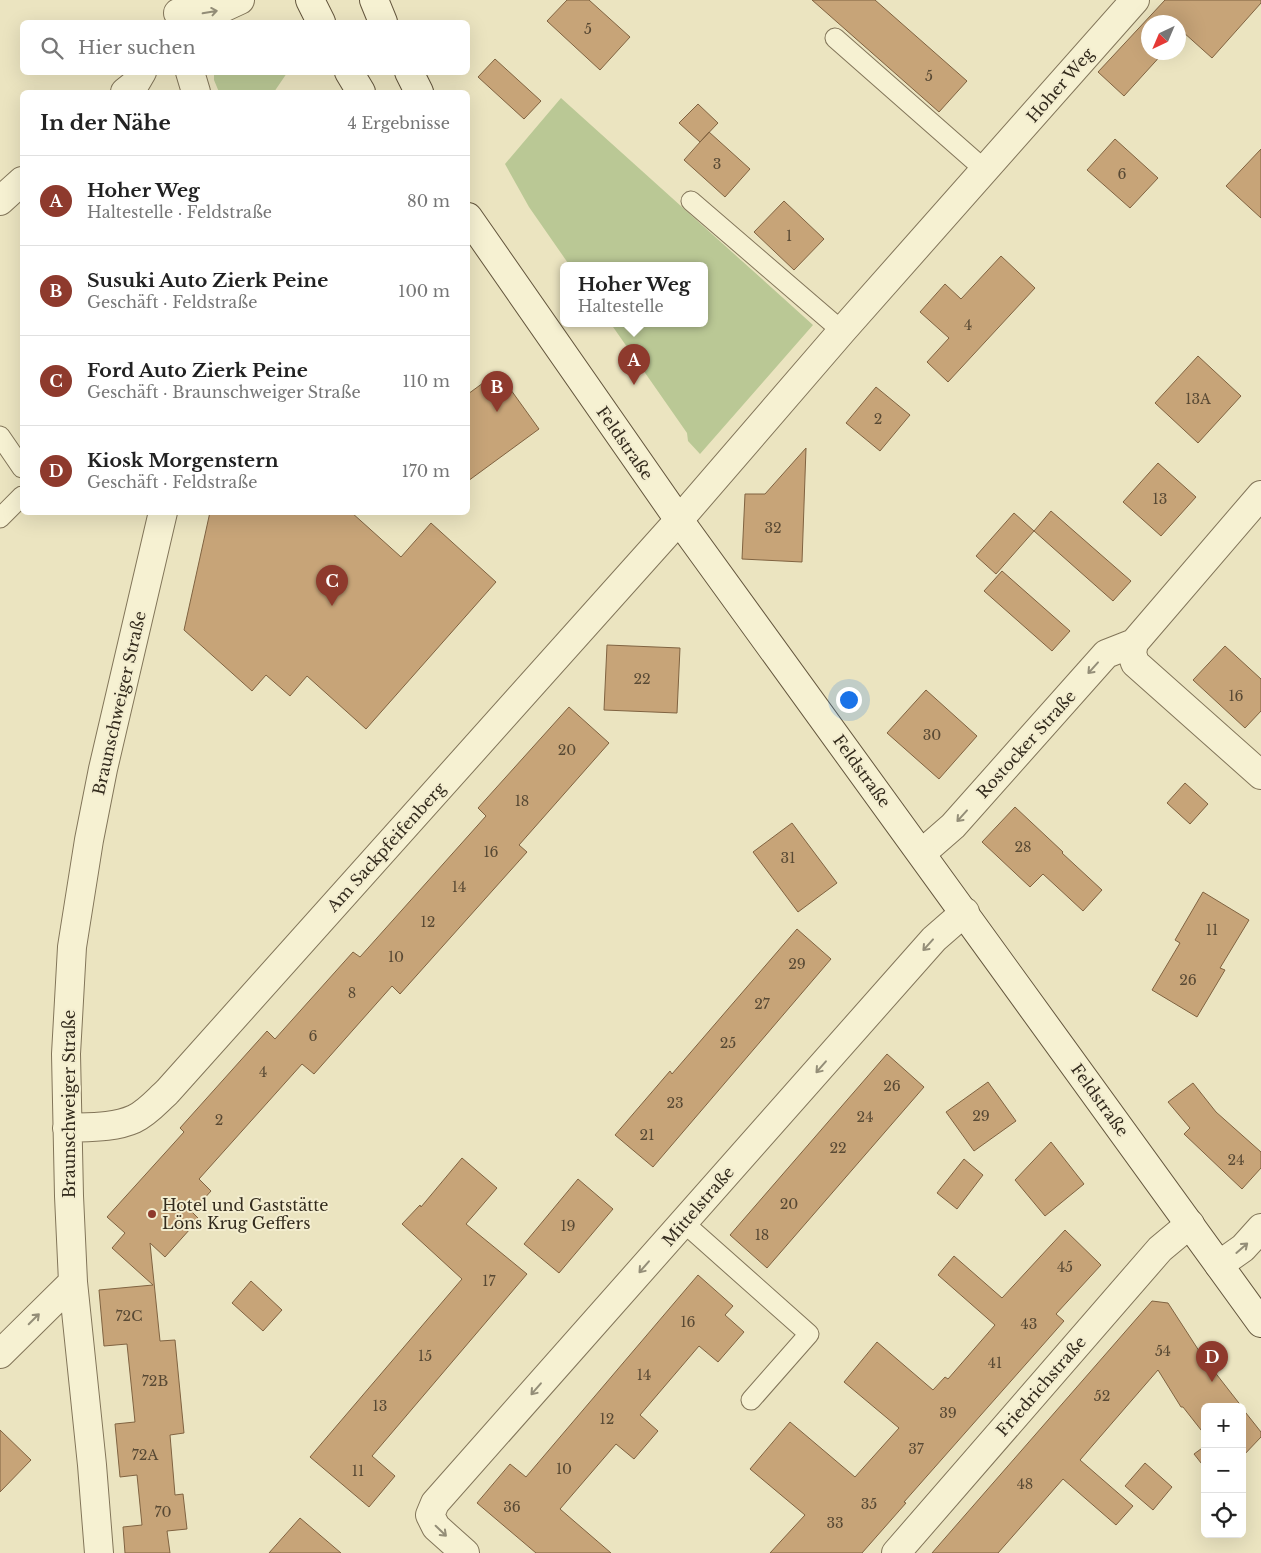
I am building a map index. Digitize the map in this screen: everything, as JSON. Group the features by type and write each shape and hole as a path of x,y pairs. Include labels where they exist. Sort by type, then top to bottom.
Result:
{"street":[{"path":"175,12 212,13 240,0"},
{"path":"310,0 321,20"},
{"path":"374,0 382,20"},
{"name":"Hoher Weg","path":"679,520 842,331 1135,0"},
{"path":"128,90 135,84 140,75"},
{"path":"191,75 195,90"},
{"path":"351,75 360,90"},
{"path":"410,75 418,90"},
{"path":"0,201 20,183"},
{"name":"Feldstraße","path":"470,220 679,520 922,852 1261,1323"},
{"name":"Rostocker Straße","path":"922,852 953,826 1106,654 1134,643 1261,495"},
{"name":"Braunschweiger Straße","path":"99,1553 73,1282 66,1054 72,947 89,840 103,770 162,515"},
{"name":"Am Sackpfeifenberg","path":"67,1128 110,1126 134,1119 150,1108 167,1092 679,520"},
{"path":"1134,643 1132,653 1134,663 1261,775"},
{"name":"Mittelstraße","path":"466,1553 436,1527 430,1515 435,1503 934,939 965,912"},
{"name":"Friedrichstraße","path":"896,1553 1160,1249 1190,1224"},
{"path":"1219,1265 1243,1248 1261,1228"},
{"path":"0,1354 73,1282"}],"lane":[{"path":"835,38 984,170"},
{"path":"691,201 842,331"},
{"path":"0,436 20,465"},
{"path":"0,518 20,498"},
{"path":"683,1222 809,1334 751,1400"}],"green space":[{"path":"214,75 286,75 275,90 218,90"},
{"path":"561,98 813,325 700,454 688,441 687,433 613,327 708,327 708,262 567,262 529,207 505,164"}],"building":[{"path":"567,0 589,0 630,37 600,70 547,21"},
{"path":"812,0 875,0 967,81 939,112"},
{"path":"1165,0 1261,0 1261,3 1212,58 1186,35 1186,15 1151,15"},
{"path":"1141,26 1141,60 1157,60 1124,96 1098,72"},
{"path":"495,59 541,101 524,119 478,77"},
{"path":"698,104 718,123 700,142 679,123"},
{"path":"709,132 750,169 725,197 684,160"},
{"path":"1115,139 1158,178 1130,208 1087,170"},
{"path":"1261,149 1261,218 1226,186"},
{"path":"784,201 824,239 794,270 754,232"},
{"path":"1001,256 1035,288 948,382 927,362 949,338 920,312 945,284 961,299"},
{"path":"1198,356 1241,396 1198,443 1155,403"},
{"path":"498,372 539,429 470,480 470,393"},
{"path":"876,387 910,415 880,451 846,423"},
{"path":"806,448 802,562 742,559 745,494 765,494"},
{"path":"1158,463 1196,497 1161,536 1123,502"},
{"path":"1051,511 1131,581 1113,601 1034,531"},
{"path":"1014,513 1034,531 996,574 976,556"},
{"path":"209,515 354,515 401,557 431,523 496,582 366,729 307,676 290,696 266,675 252,691 184,630"},
{"path":"1002,571 1070,631 1052,651 984,591"},
{"path":"607,645 680,648 677,713 604,710"},
{"path":"1225,646 1261,679 1261,711 1245,728 1193,680"},
{"path":"926,690 977,736 939,779 887,733"},
{"path":"569,707 609,743 519,845 527,852 400,994 392,986 314,1074 302,1064 199,1179 211,1191 192,1212 199,1219 165,1257 150,1243 160,1341 175,1340 184,1433 170,1435 175,1495 183,1494 187,1529 167,1531 170,1553 125,1553 123,1527 142,1525 137,1475 120,1477 115,1424 135,1422 127,1344 104,1346 99,1290 153,1285 112,1248 125,1233 107,1217 184,1132 180,1128 267,1031 275,1039 353,952 360,957 486,816 478,808"},
{"path":"1185,783 1208,804 1190,824 1167,803"},
{"path":"1015,807 1102,890 1083,911 1043,874 1030,887 982,842"},
{"path":"792,823 837,883 798,912 753,852"},
{"path":"1203,892 1249,920 1220,968 1225,970 1197,1017 1152,990 1180,943 1175,940"},
{"path":"797,929 831,959 653,1167 615,1135 670,1071 672,1074"},
{"path":"887,1054 924,1087 767,1268 730,1235"},
{"path":"988,1082 1016,1121 974,1151 946,1112"},
{"path":"1193,1083 1216,1112 1261,1152 1261,1168 1242,1189 1184,1134 1190,1128 1168,1102"},
{"path":"1051,1142 1084,1184 1045,1216 1015,1180"},
{"path":"462,1158 497,1188 466,1224 527,1274 372,1456 395,1476 369,1507 310,1457 462,1279 402,1224 420,1205 421,1207"},
{"path":"964,1159 983,1175 957,1209 937,1193"},
{"path":"578,1179 613,1209 559,1273 524,1244"},
{"path":"1065,1230 1101,1265 1056,1314 1064,1321 904,1502 906,1503 862,1553 770,1553 805,1515 750,1469 790,1422 855,1477 899,1428 844,1382 877,1342 933,1390 945,1377 948,1379 995,1325 938,1275 954,1256 1002,1298"},
{"path":"698,1275 733,1306 725,1315 744,1332 718,1362 699,1346 640,1415 658,1431 634,1459 616,1444 560,1509 611,1553 536,1553 477,1503 510,1464 526,1477"},
{"path":"251,1281 282,1310 263,1331 232,1303"},
{"path":"1152,1301 1168,1303 1203,1357 1239,1403 1201,1403 1201,1430 1183,1407 1181,1407 1158,1370 1080,1460 1133,1506 1116,1525 1063,1479 998,1553 932,1553"},
{"path":"1246,1413 1261,1432 1261,1437 1246,1453"},
{"path":"0,1430 31,1460 0,1492"},
{"path":"1201,1449 1201,1463 1194,1454"},
{"path":"1145,1463 1172,1487 1153,1510 1125,1486"},
{"path":"300,1518 341,1553 269,1553"}],"place":[{"name":"Hoher Weg","path":"634,385"},
{"name":"Susuki Auto Zierk Peine","path":"497,412"},
{"name":"Ford Auto Zierk Peine","path":"332,606"},
{"name":"Hotel und Gaststätte Löns Krug Geffers","path":"152,1214"},
{"name":"Kiosk Morgenstern","path":"1212,1382"}]}
